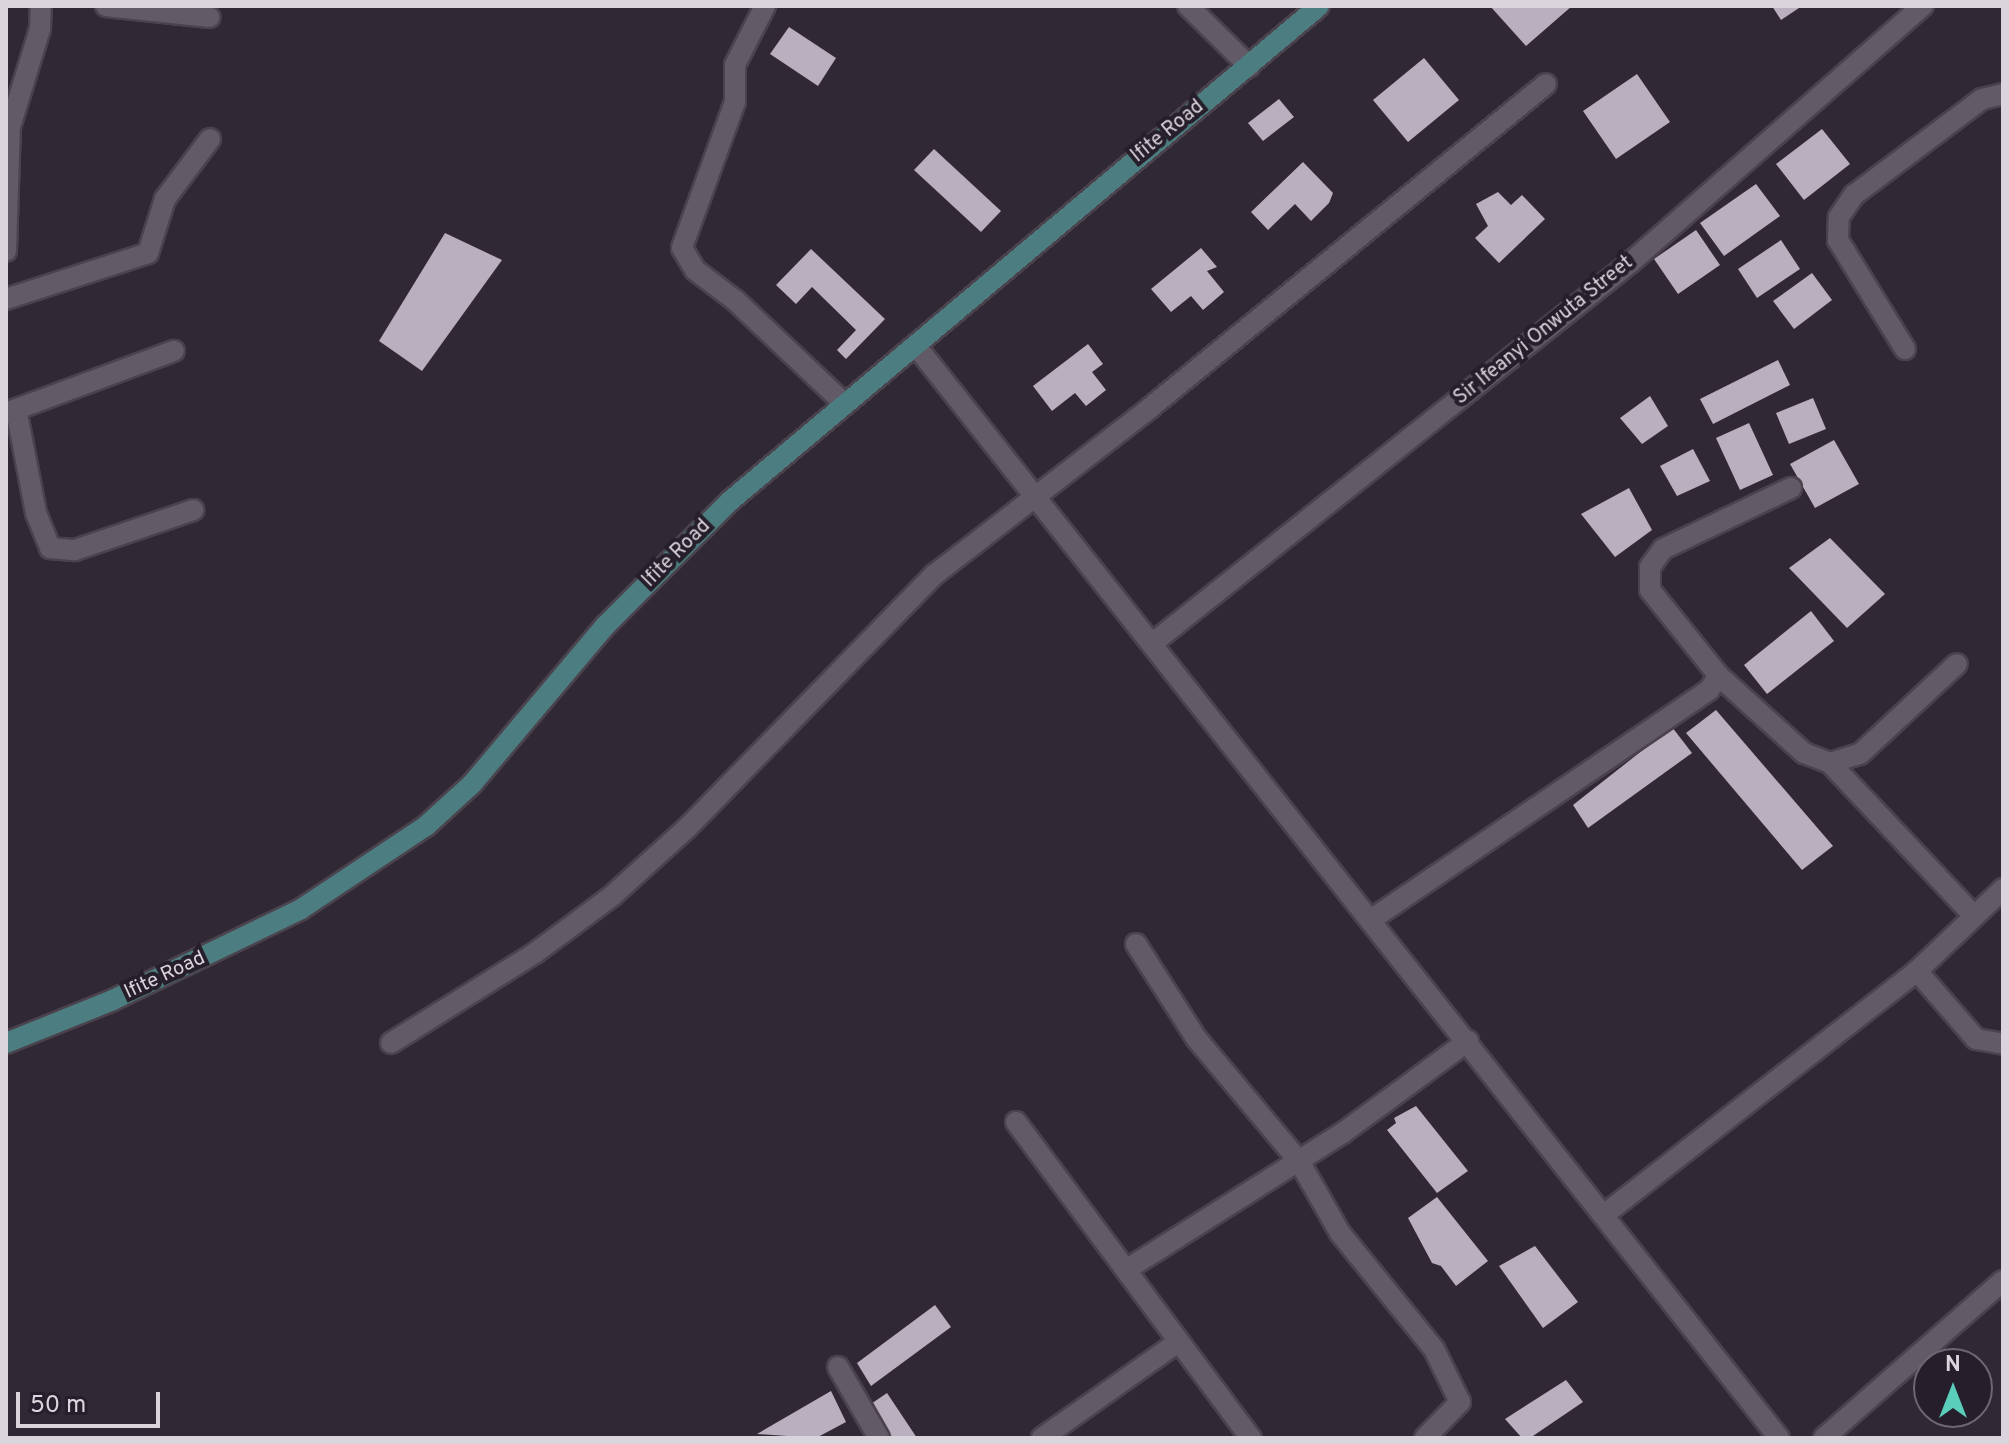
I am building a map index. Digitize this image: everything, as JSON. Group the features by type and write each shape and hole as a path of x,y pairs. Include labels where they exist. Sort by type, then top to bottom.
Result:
{"street":[{"path":"6,251 10,105 40,29 41,6"},
{"path":"106,6 209,17"},
{"path":"765,6 735,65 735,102 682,248 695,270 736,301 845,404"},
{"path":"1188,6 1249,66"},
{"name":"Ifite Road","path":"6,1043 113,1000 301,909 426,826 472,784 626,605 730,501 1319,6"},
{"name":"Sir Ifeanyi Onwuta Street","path":"1154,642 1630,263 1923,6"},
{"path":"391,1043 535,953 612,896 687,828 934,575 1546,84"},
{"path":"1905,349 1838,240 1839,217 1865,186 1982,99 2003,94"},
{"path":"6,299 148,253 165,199 210,139"},
{"path":"916,346 1154,642 1779,1438"},
{"path":"174,351 11,411 36,513 50,548 75,550 193,510"},
{"path":"1791,488 1663,549 1650,567 1650,590 1719,676 1804,753 1830,763 1974,916"},
{"path":"1830,763 1860,754 1957,664"},
{"path":"1372,919 1709,690 1719,676"},
{"path":"1605,1214 1917,971 2003,889"},
{"path":"1136,944 1196,1038 1299,1161 1340,1233 1434,1349 1451,1378 1460,1402 1425,1438"},
{"path":"1917,971 1976,1039 2003,1044"},
{"path":"1129,1268 1299,1161 1468,1041"},
{"path":"1016,1122 1129,1268 1178,1342 1251,1438"},
{"path":"1824,1438 2003,1281"},
{"path":"1042,1438 1063,1432 1178,1342"},
{"path":"838,1367 879,1438"}],"building":[{"path":"1490,6 1572,6 1526,46"},
{"path":"1772,6 1802,6 1781,20"},
{"path":"789,27 836,58 818,86 770,54"},
{"path":"1424,58 1459,100 1408,142 1373,100"},
{"path":"1637,74 1670,122 1616,159 1583,111"},
{"path":"1279,99 1294,117 1263,141 1248,123"},
{"path":"1822,129 1850,164 1804,200 1776,164"},
{"path":"934,149 1001,211 981,232 914,170"},
{"path":"1303,162 1333,193 1329,203 1311,221 1295,204 1268,230 1251,212"},
{"path":"1756,184 1780,216 1724,256 1700,223"},
{"path":"1498,192 1511,205 1522,195 1545,219 1499,263 1475,238 1488,226 1476,204"},
{"path":"1696,230 1720,265 1678,294 1654,259"},
{"path":"445,233 502,260 422,371 379,341"},
{"path":"1781,240 1800,269 1757,298 1738,269"},
{"path":"1201,248 1217,267 1207,271 1224,292 1203,310 1191,296 1171,312 1151,289"},
{"path":"811,249 885,319 846,359 837,350 856,330 812,287 796,304 776,285"},
{"path":"1812,273 1832,300 1794,329 1773,301"},
{"path":"1088,344 1103,364 1092,372 1106,390 1086,406 1075,393 1052,411 1033,386"},
{"path":"1778,360 1790,385 1713,424 1700,399"},
{"path":"1650,396 1668,426 1642,444 1620,418"},
{"path":"1813,398 1826,429 1789,444 1776,413"},
{"path":"1749,423 1773,475 1740,490 1716,438"},
{"path":"1834,440 1859,484 1815,508 1790,464"},
{"path":"1693,449 1710,481 1677,496 1660,466"},
{"path":"1629,488 1652,530 1615,557 1581,514"},
{"path":"1830,538 1885,594 1847,628 1789,568"},
{"path":"1811,611 1834,641 1767,694 1744,665"},
{"path":"1716,710 1833,846 1802,870 1686,733"},
{"path":"1672,727 1692,753 1588,828 1573,805"},
{"path":"1416,1106 1468,1171 1437,1193 1387,1130 1396,1123 1394,1118"},
{"path":"1437,1197 1488,1261 1456,1286 1441,1266 1432,1263 1408,1218"},
{"path":"1535,1246 1578,1302 1543,1328 1499,1266"},
{"path":"935,1305 951,1327 871,1386 857,1363"},
{"path":"1566,1380 1583,1402 1530,1438 1522,1438 1505,1419"},
{"path":"831,1391 846,1422 816,1438 757,1434"},
{"path":"887,1393 917,1438 882,1438 865,1408"}]}
